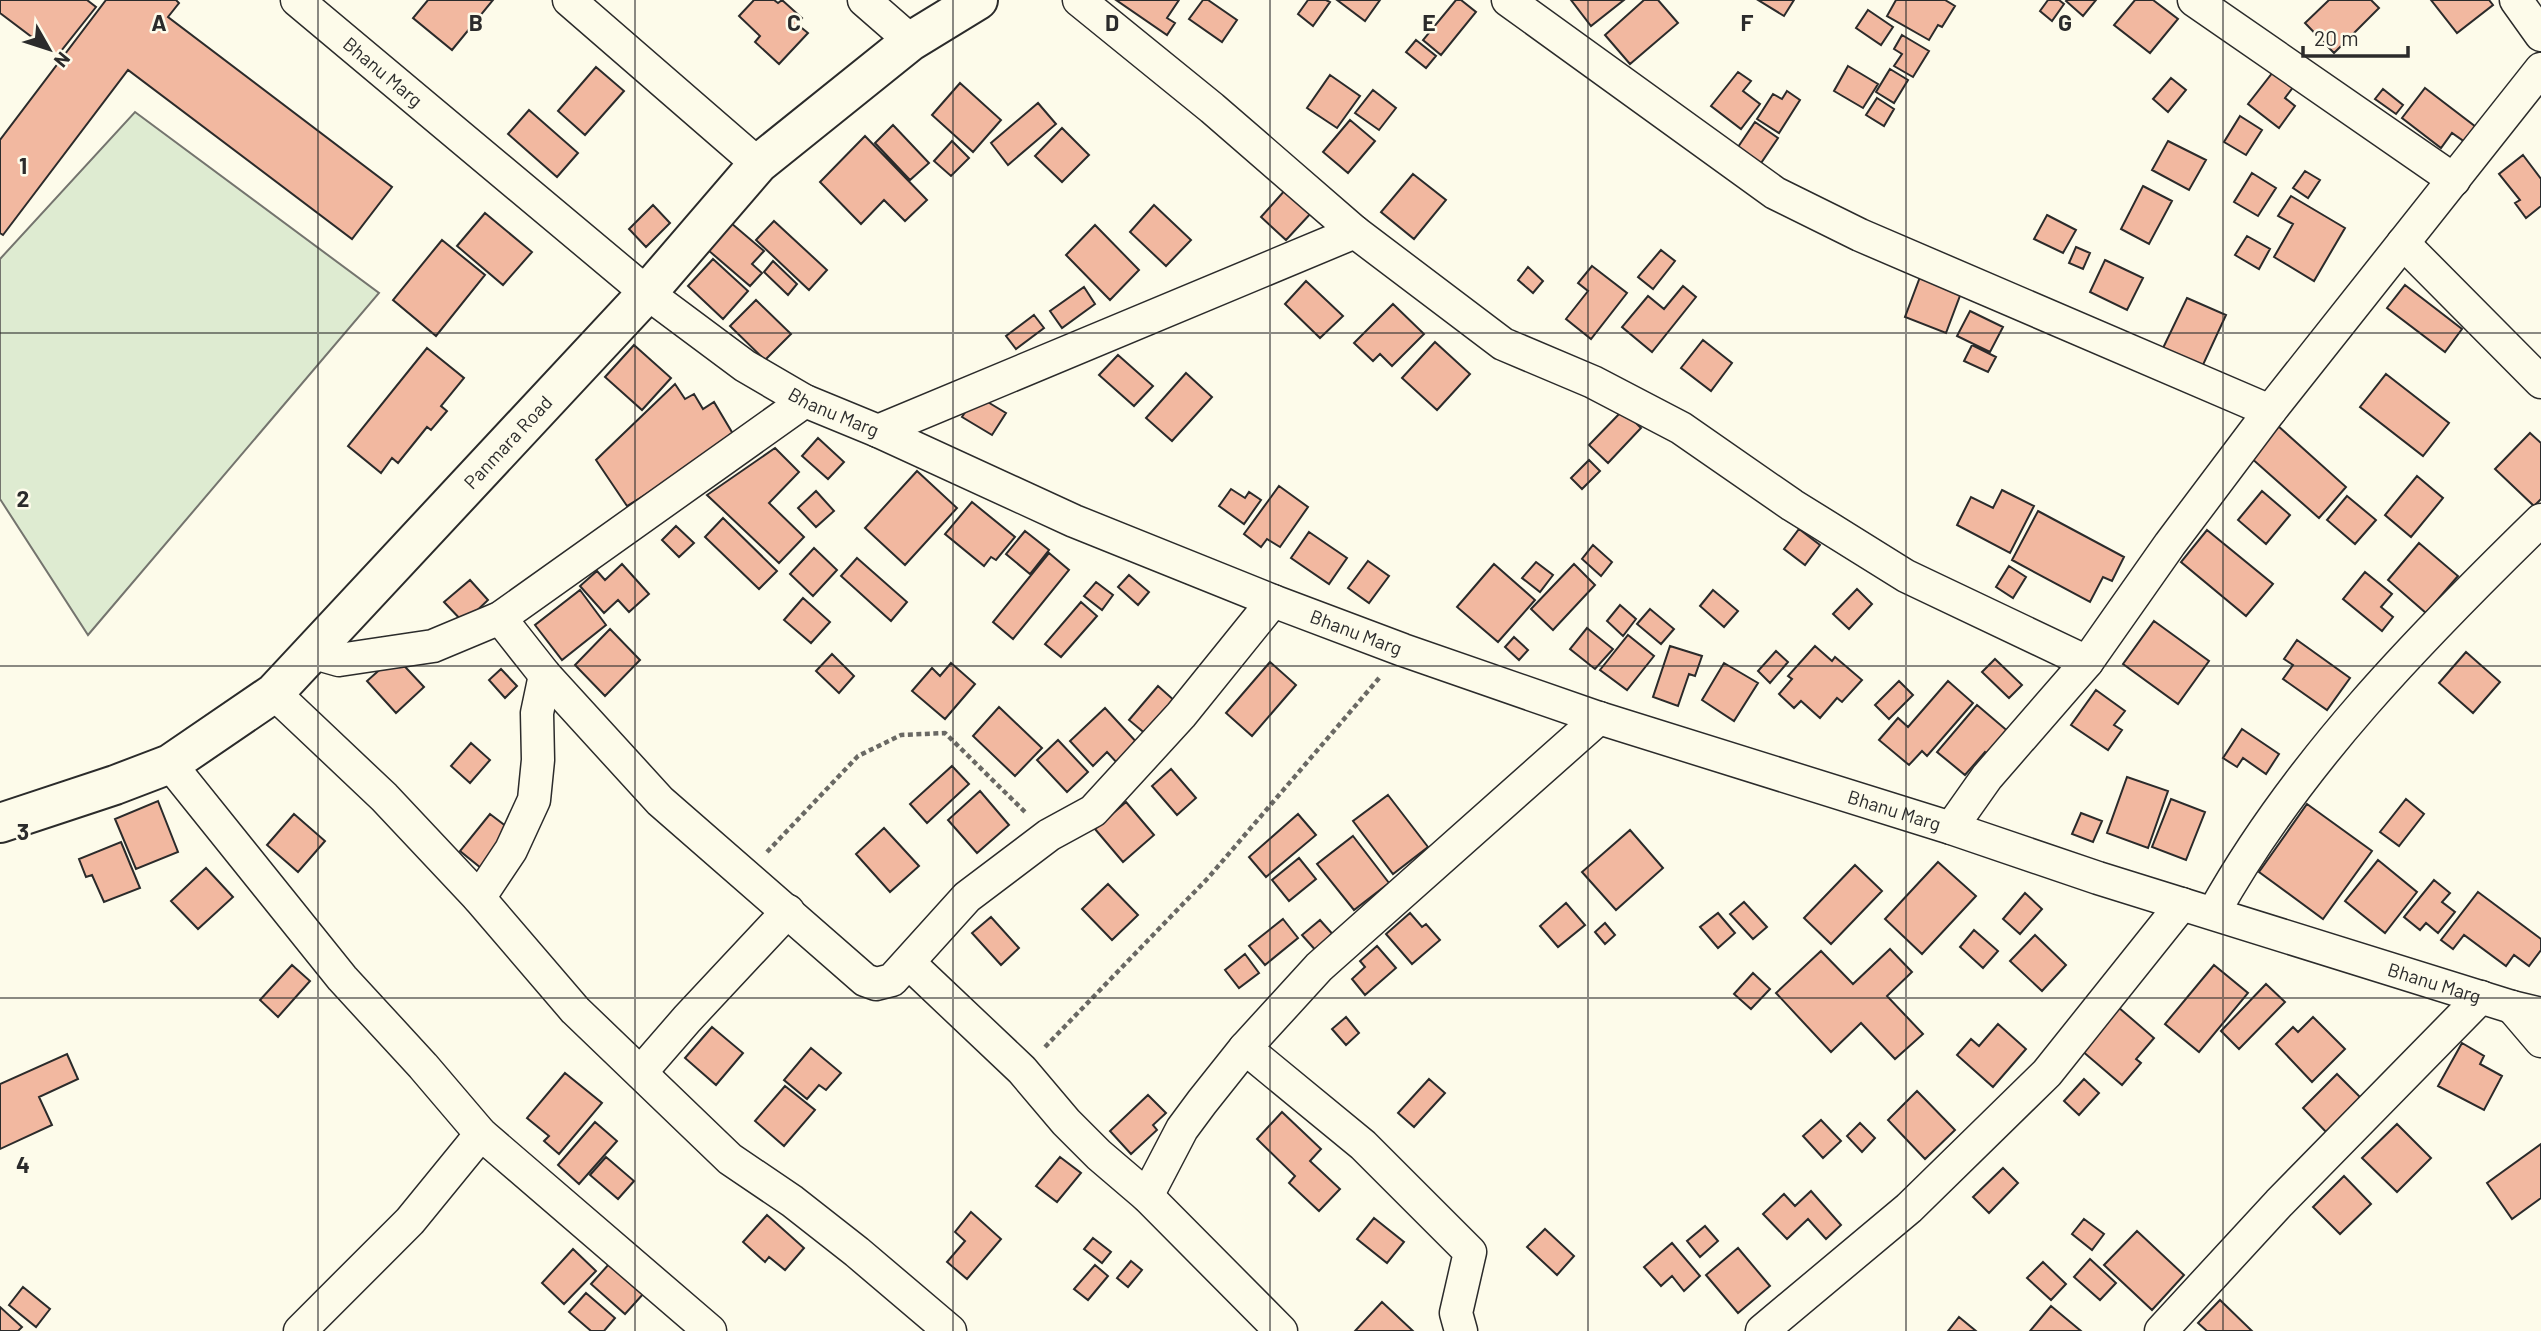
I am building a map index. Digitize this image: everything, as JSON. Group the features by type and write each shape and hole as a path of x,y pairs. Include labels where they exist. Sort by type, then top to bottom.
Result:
{"street":[{"name":"Bhanu Marg","path":"297,0 647,293 745,366 805,401 878,431 1074,521 1403,650 1599,718 1951,828 2182,904 2527,1010"},
{"path":"569,0 758,164"},
{"path":"864,0 911,41"},
{"name":"Panmara Road","path":"0,823 116,785 170,764 274,693 647,293 758,164 911,41 978,0"},
{"path":"1079,0 1212,108 1355,232 1503,344 1593,382 1681,428 1793,505 1906,576 2087,662"},
{"path":"1508,0 1775,193 1860,235 2270,411"},
{"path":"2194,0 2454,180"},
{"path":"2516,0 2541,35"},
{"path":"1951,828 1987,777 2087,662 2170,544 2270,411 2541,69"},
{"path":"878,431 1355,232"},
{"path":"2403,243 2541,382"},
{"path":"311,652 339,660 433,646 500,618 805,401"},
{"path":"2214,912 2232,880 2303,778 2365,703 2459,599 2541,520"},
{"path":"500,618 545,675 660,801 865,980 876,984 892,980 967,897 1049,835 1093,811 1181,715 1273,601"},
{"path":"479,898 511,849 534,800 538,760 537,713 545,675"},
{"path":"274,693 384,797 479,898 575,1010 730,1158 858,1252 950,1331"},
{"path":"1147,1196 1182,1129 1245,1048 1319,967 1599,718"},
{"path":"170,764 342,978 481,1134 710,1331"},
{"path":"1762,1331 1909,1208 2047,1073 2182,904"},
{"path":"641,1072 788,911"},
{"path":"909,963 1023,1070 1066,1122 1147,1196 1281,1331"},
{"path":"2161,1331 2279,1203 2481,997"},
{"path":"2527,1010 2541,1041"},
{"path":"1245,1048 1363,1145 1470,1252 1456,1313 1461,1331"},
{"path":"300,1331 410,1221 481,1134"}],"path":[{"path":"1023,1070 1208,878 1403,650"},
{"path":"745,874 858,756 901,735 945,733 1049,835"}],"green space":[{"path":"135,112 379,293 88,635 0,499 0,259"}],"building":[{"path":"0,0 87,0 96,7 57,56 0,13"},
{"path":"106,0 176,0 179,3 168,17 392,187 352,239 128,70 3,235 0,233 0,140"},
{"path":"428,0 493,0 452,50 413,18"},
{"path":"754,0 774,0 778,3 782,0 802,18 797,24 808,33 779,64 755,42 760,36 739,16"},
{"path":"1116,0 1179,0 1167,18 1175,23 1167,35"},
{"path":"1203,0 1208,0 1237,20 1222,42 1189,19"},
{"path":"1308,0 1330,2 1313,26 1298,14"},
{"path":"1337,0 1380,0 1365,21"},
{"path":"1456,0 1461,0 1476,12 1441,55 1423,40"},
{"path":"1571,0 1624,0 1591,26"},
{"path":"1644,0 1658,0 1678,23 1630,64 1605,35"},
{"path":"1758,0 1794,0 1784,16"},
{"path":"1896,0 1945,0 1955,6 1942,27 1938,25 1929,40 1887,16"},
{"path":"2048,0 2059,0 2064,4 2052,21 2040,11"},
{"path":"2067,0 2096,0 2083,16"},
{"path":"2135,0 2153,0 2178,19 2150,53 2114,25"},
{"path":"2329,0 2371,0 2379,8 2334,53 2305,23"},
{"path":"2431,0 2489,0 2493,5 2457,33"},
{"path":"1868,10 1893,27 1881,45 1856,28"},
{"path":"1902,35 1929,51 1913,77 1894,66 1902,54 1894,49"},
{"path":"1416,40 1436,56 1426,68 1406,52"},
{"path":"1848,66 1878,84 1863,108 1834,91"},
{"path":"596,67 624,91 585,135 558,111"},
{"path":"2277,67 2297,82 2285,98 2295,106 2279,128 2248,104"},
{"path":"1890,69 1908,80 1894,103 1876,92"},
{"path":"1738,72 1751,81 1743,91 1760,104 1741,129 1711,106"},
{"path":"1330,75 1360,96 1337,128 1307,108"},
{"path":"2171,78 2186,90 2168,112 2153,99"},
{"path":"960,83 1001,120 973,152 932,115"},
{"path":"2425,88 2476,127 2465,142 2452,133 2441,148 2402,118"},
{"path":"2383,89 2403,105 2396,114 2375,99"},
{"path":"1373,90 1396,108 1379,130 1355,113"},
{"path":"1787,91 1800,100 1779,133 1757,119 1773,94 1782,99"},
{"path":"1877,98 1894,109 1884,126 1866,115"},
{"path":"1038,103 1056,124 1008,165 991,143"},
{"path":"529,110 578,153 557,177 508,134"},
{"path":"2240,116 2262,130 2246,155 2224,142"},
{"path":"1350,120 1375,141 1348,173 1323,152"},
{"path":"1755,122 1778,138 1759,166 1736,150"},
{"path":"893,125 929,163 910,180 875,143"},
{"path":"1062,128 1089,155 1062,182 1035,156"},
{"path":"865,136 927,200 905,221 884,200 861,224 820,182"},
{"path":"952,141 969,158 951,176 934,161"},
{"path":"2168,141 2206,160 2189,190 2152,170"},
{"path":"2523,155 2541,179 2541,206 2526,218 2515,203 2520,200 2499,174"},
{"path":"2305,171 2320,180 2308,198 2293,188"},
{"path":"2252,173 2276,188 2258,216 2234,202"},
{"path":"1413,174 1446,200 1414,239 1381,212"},
{"path":"2143,186 2172,201 2149,244 2121,229"},
{"path":"1286,189 1312,212 1286,240 1261,217"},
{"path":"2291,196 2345,228 2314,281 2274,257 2293,224 2278,216"},
{"path":"653,205 670,223 646,247 629,229"},
{"path":"1154,205 1191,240 1166,266 1130,232"},
{"path":"485,213 532,252 503,285 457,246"},
{"path":"2047,215 2076,230 2063,253 2034,239"},
{"path":"774,221 827,270 809,290 756,240"},
{"path":"731,223 764,251 752,264 762,273 750,286 708,250"},
{"path":"1095,225 1139,270 1110,300 1066,255"},
{"path":"2247,236 2270,249 2259,269 2235,255"},
{"path":"442,240 485,275 436,336 393,300"},
{"path":"2076,247 2090,253 2083,269 2069,263"},
{"path":"1661,250 1675,261 1653,289 1638,277"},
{"path":"713,259 748,291 723,319 688,286"},
{"path":"2105,260 2143,278 2127,310 2090,292"},
{"path":"773,261 797,284 788,295 764,272"},
{"path":"1592,266 1627,293 1591,339 1566,319 1588,291 1578,283"},
{"path":"1528,267 1543,281 1533,293 1518,280"},
{"path":"1920,277 1961,293 1946,333 1905,317"},
{"path":"1306,281 1343,316 1320,338 1285,304"},
{"path":"2405,285 2462,329 2445,352 2387,308"},
{"path":"1683,286 1696,297 1652,352 1622,327 1648,296 1664,309"},
{"path":"1084,287 1095,304 1062,328 1050,311"},
{"path":"2187,298 2226,315 2202,367 2163,348"},
{"path":"756,300 791,334 765,360 730,326"},
{"path":"1393,304 1424,334 1392,366 1380,354 1373,361 1354,343"},
{"path":"1970,311 2003,327 1990,352 1957,336"},
{"path":"1034,315 1044,328 1016,349 1006,336"},
{"path":"1703,340 1732,363 1711,391 1681,368"},
{"path":"1435,342 1470,374 1437,410 1402,378"},
{"path":"634,345 671,378 642,410 605,377"},
{"path":"1972,345 1996,357 1988,372 1964,361"},
{"path":"427,348 464,378 441,406 447,411 431,430 427,427 398,463 392,458 381,473 348,446"},
{"path":"1118,355 1153,386 1134,406 1099,375"},
{"path":"1186,373 1212,397 1172,441 1146,418"},
{"path":"2386,374 2449,423 2423,456 2360,407"},
{"path":"675,384 685,399 694,394 703,409 714,402 736,439 627,506 596,460"},
{"path":"976,395 1006,413 992,435 962,417"},
{"path":"1623,410 1641,428 1608,463 1589,445"},
{"path":"2277,425 2346,487 2319,518 2250,457"},
{"path":"2530,433 2541,443 2541,499 2534,506 2495,469"},
{"path":"818,438 844,462 828,479 802,456"},
{"path":"775,448 799,472 769,503 804,537 779,563 707,495"},
{"path":"1589,460 1600,471 1582,489 1571,478"},
{"path":"917,471 957,508 905,565 865,528"},
{"path":"2417,476 2443,498 2411,537 2385,515"},
{"path":"1279,486 1308,507 1280,547 1267,539 1261,547 1244,534"},
{"path":"1231,489 1245,498 1249,492 1261,500 1244,524 1219,506"},
{"path":"2002,490 2034,506 2010,553 1957,525 1971,497 1993,508"},
{"path":"816,491 834,511 816,527 798,508"},
{"path":"2262,491 2290,515 2266,544 2238,520"},
{"path":"2347,496 2376,520 2355,544 2327,520"},
{"path":"972,502 1015,537 996,560 991,557 984,566 945,534"},
{"path":"2038,511 2124,557 2112,581 2103,577 2090,602 2012,560"},
{"path":"723,518 777,571 759,589 705,537"},
{"path":"676,526 694,543 679,557 662,540"},
{"path":"1799,529 1820,545 1805,565 1784,549"},
{"path":"2207,530 2273,584 2246,616 2181,562"},
{"path":"1025,531 1049,550 1030,574 1006,554"},
{"path":"1309,532 1347,558 1329,584 1291,558"},
{"path":"2419,543 2458,576 2426,613 2388,580"},
{"path":"1593,545 1612,562 1601,576 1582,559"},
{"path":"814,548 837,570 813,596 790,574"},
{"path":"1049,553 1069,570 1013,639 993,622"},
{"path":"857,558 907,602 891,621 841,576"},
{"path":"1368,561 1389,576 1369,603 1348,588"},
{"path":"1536,562 1553,575 1540,592 1522,578"},
{"path":"622,564 649,594 629,612 618,600 604,613 580,586 597,571 605,580"},
{"path":"1494,564 1535,600 1498,642 1457,607"},
{"path":"1574,564 1595,585 1553,630 1531,609"},
{"path":"2009,566 2026,577 2013,598 1996,587"},
{"path":"2365,572 2392,594 2381,607 2393,617 2382,631 2343,599"},
{"path":"1129,575 1149,592 1138,605 1118,587"},
{"path":"470,580 488,600 464,623 444,602"},
{"path":"1096,582 1113,595 1102,610 1084,596"},
{"path":"1857,589 1872,604 1849,629 1833,614"},
{"path":"580,590 606,625 562,660 535,625"},
{"path":"1713,590 1738,611 1724,627 1700,606"},
{"path":"803,598 830,622 811,643 784,620"},
{"path":"1081,602 1097,616 1061,657 1045,644"},
{"path":"1620,605 1636,619 1623,636 1607,621"},
{"path":"1650,609 1674,629 1661,644 1637,624"},
{"path":"2154,621 2209,661 2178,704 2123,664"},
{"path":"1587,628 1613,649 1595,669 1570,649"},
{"path":"610,629 640,660 605,696 575,665"},
{"path":"1628,635 1654,656 1627,690 1600,670"},
{"path":"1514,637 1528,650 1519,660 1505,647"},
{"path":"2297,640 2350,678 2327,710 2283,679 2293,665 2284,659"},
{"path":"1670,646 1702,656 1695,676 1689,674 1678,706 1653,697"},
{"path":"1815,646 1832,661 1835,657 1862,680 1842,702 1837,698 1820,718 1801,701 1794,708 1779,694 1792,679 1788,676"},
{"path":"1776,651 1788,662 1770,683 1758,671"},
{"path":"2466,652 2500,682 2473,713 2439,683"},
{"path":"832,654 854,676 839,693 816,671"},
{"path":"395,656 424,687 396,713 367,681"},
{"path":"1995,659 2022,685 2009,698 1982,672"},
{"path":"1270,662 1296,685 1252,736 1226,713"},
{"path":"951,663 975,684 945,719 912,691 932,668 940,676"},
{"path":"1724,663 1758,683 1734,721 1702,700"},
{"path":"501,669 517,686 505,698 489,680"},
{"path":"1899,681 1913,695 1889,719 1875,705"},
{"path":"1948,681 1973,703 1927,756 1922,751 1909,765 1879,740 1898,718 1908,727"},
{"path":"1158,686 1176,702 1147,735 1129,720"},
{"path":"2096,690 2125,711 2114,725 2122,730 2108,750 2071,725"},
{"path":"1977,705 2010,733 1990,757 1985,752 1965,775 1937,752"},
{"path":"999,707 1042,748 1015,776 973,736"},
{"path":"1105,708 1140,746 1119,765 1107,752 1093,766 1070,741"},
{"path":"2242,729 2279,754 2266,774 2243,758 2237,767 2223,758"},
{"path":"1058,740 1088,772 1067,792 1037,760"},
{"path":"471,743 490,760 470,783 451,766"},
{"path":"952,766 969,784 927,823 910,804"},
{"path":"1171,769 1196,798 1177,815 1152,786"},
{"path":"2127,777 2168,791 2148,848 2107,833"},
{"path":"980,791 1009,825 977,853 948,820"},
{"path":"1388,795 1428,847 1393,874 1353,821"},
{"path":"2171,799 2205,812 2186,860 2152,847"},
{"path":"2406,799 2424,814 2399,846 2380,832"},
{"path":"158,801 178,852 136,869 115,819"},
{"path":"1126,802 1154,835 1123,862 1095,829"},
{"path":"2307,804 2372,851 2323,919 2259,872"},
{"path":"2081,813 2102,821 2093,842 2072,834"},
{"path":"294,814 325,841 298,872 267,845"},
{"path":"490,814 511,830 481,868 460,851"},
{"path":"1298,814 1316,835 1266,877 1249,857"},
{"path":"884,828 919,866 890,892 856,854"},
{"path":"1630,830 1663,868 1616,910 1582,872"},
{"path":"1353,836 1389,883 1354,910 1317,864"},
{"path":"121,842 140,888 104,902 92,875 86,877 79,859"},
{"path":"1299,858 1316,879 1289,901 1272,880"},
{"path":"2378,860 2417,892 2385,933 2345,901"},
{"path":"1938,862 1976,896 1922,954 1885,919"},
{"path":"1855,865 1882,891 1831,944 1804,918"},
{"path":"206,868 233,897 198,929 171,901"},
{"path":"2434,880 2450,893 2442,902 2455,912 2438,933 2426,923 2420,930 2404,917"},
{"path":"1108,884 1138,915 1112,940 1082,909"},
{"path":"2478,892 2541,939 2541,950 2529,966 2514,955 2506,966 2464,935 2453,949 2441,940"},
{"path":"2025,893 2042,909 2020,934 2003,919"},
{"path":"1744,902 1767,927 1753,939 1730,914"},
{"path":"1566,903 1585,925 1558,947 1540,926"},
{"path":"1410,913 1422,927 1426,924 1440,940 1412,964 1386,934"},
{"path":"1718,913 1735,933 1718,948 1700,927"},
{"path":"991,917 1019,948 1001,965 972,933"},
{"path":"1283,919 1298,938 1265,965 1249,946"},
{"path":"1320,920 1336,938 1318,953 1302,935"},
{"path":"1605,923 1615,935 1605,944 1595,932"},
{"path":"1974,930 1998,951 1983,968 1960,947"},
{"path":"2035,935 2066,965 2042,991 2010,961"},
{"path":"1377,946 1396,968 1365,995 1352,979 1365,967 1360,961"},
{"path":"1890,949 1912,972 1887,996 1923,1034 1895,1059 1861,1023 1831,1052 1776,993 1821,951 1853,984"},
{"path":"1245,954 1259,973 1239,988 1225,970"},
{"path":"292,965 310,981 278,1017 260,1000"},
{"path":"2214,965 2248,993 2199,1052 2165,1024"},
{"path":"1753,973 1770,989 1751,1009 1734,994"},
{"path":"2266,984 2285,1002 2239,1049 2221,1031"},
{"path":"2118,1007 2154,1038 2136,1059 2141,1063 2122,1085 2081,1050"},
{"path":"1346,1017 1359,1033 1346,1045 1332,1029"},
{"path":"2313,1017 2345,1049 2312,1082 2276,1044 2293,1027 2298,1032"},
{"path":"1998,1024 2026,1049 1993,1087 1957,1055 1971,1039 1979,1046"},
{"path":"712,1027 743,1053 716,1085 685,1058"},
{"path":"2462,1043 2484,1056 2480,1064 2502,1076 2484,1110 2438,1086"},
{"path":"811,1048 841,1073 826,1090 819,1085 807,1099 784,1080"},
{"path":"67,1054 78,1079 39,1097 52,1125 0,1149 0,1084"},
{"path":"565,1073 602,1103 559,1154 544,1141 549,1136 527,1118"},
{"path":"2337,1074 2363,1100 2329,1135 2303,1108"},
{"path":"1429,1079 1445,1093 1414,1127 1398,1113"},
{"path":"2084,1079 2099,1093 2079,1115 2064,1101"},
{"path":"785,1086 815,1110 784,1146 755,1121"},
{"path":"1917,1091 1955,1130 1925,1159 1888,1120"},
{"path":"1148,1095 1166,1113 1153,1125 1157,1130 1131,1154 1110,1131"},
{"path":"1282,1112 1321,1149 1310,1161 1340,1189 1319,1211 1289,1183 1295,1176 1257,1139"},
{"path":"1821,1120 1841,1141 1823,1158 1803,1136"},
{"path":"595,1122 617,1141 579,1184 558,1165"},
{"path":"1860,1123 1875,1138 1862,1152 1847,1136"},
{"path":"2397,1124 2431,1158 2397,1192 2362,1158"},
{"path":"2541,1144 2541,1198 2512,1219 2487,1183"},
{"path":"606,1157 634,1181 618,1199 590,1175"},
{"path":"1060,1157 1081,1173 1057,1202 1036,1186"},
{"path":"2003,1168 2018,1183 1989,1213 1973,1197"},
{"path":"2344,1176 2371,1204 2340,1234 2313,1207"},
{"path":"1811,1191 1841,1225 1826,1239 1808,1219 1787,1239 1763,1214 1784,1194 1795,1206"},
{"path":"971,1212 1001,1239 967,1279 947,1262 965,1241 955,1232"},
{"path":"767,1215 804,1248 785,1270 769,1257 765,1262 743,1242"},
{"path":"1374,1218 1404,1242 1387,1263 1357,1239"},
{"path":"2084,1219 2104,1234 2092,1250 2072,1234"},
{"path":"1705,1226 1718,1241 1700,1257 1687,1241"},
{"path":"1545,1229 1574,1256 1557,1275 1527,1247"},
{"path":"2137,1231 2184,1275 2152,1310 2104,1265"},
{"path":"1093,1238 1111,1252 1102,1263 1084,1249"},
{"path":"1672,1243 1700,1276 1684,1291 1672,1276 1661,1286 1644,1267"},
{"path":"1738,1248 1770,1286 1738,1313 1706,1275"},
{"path":"573,1249 596,1271 564,1304 542,1283"},
{"path":"2090,1259 2116,1283 2100,1300 2074,1277"},
{"path":"1131,1261 1142,1270 1128,1287 1117,1278"},
{"path":"2043,1262 2066,1284 2051,1300 2027,1278"},
{"path":"610,1263 644,1293 625,1314 591,1284"},
{"path":"1095,1265 1108,1276 1088,1300 1074,1289"},
{"path":"23,1287 50,1309 36,1327 9,1305"},
{"path":"586,1293 615,1318 604,1331 591,1331 569,1312"},
{"path":"2220,1300 2252,1331 2207,1331 2198,1323"},
{"path":"1382,1302 1413,1331 1355,1331"},
{"path":"2051,1306 2081,1331 2030,1331"},
{"path":"0,1307 22,1327 18,1331 0,1331"},
{"path":"1959,1317 1976,1331 1948,1331"}]}
